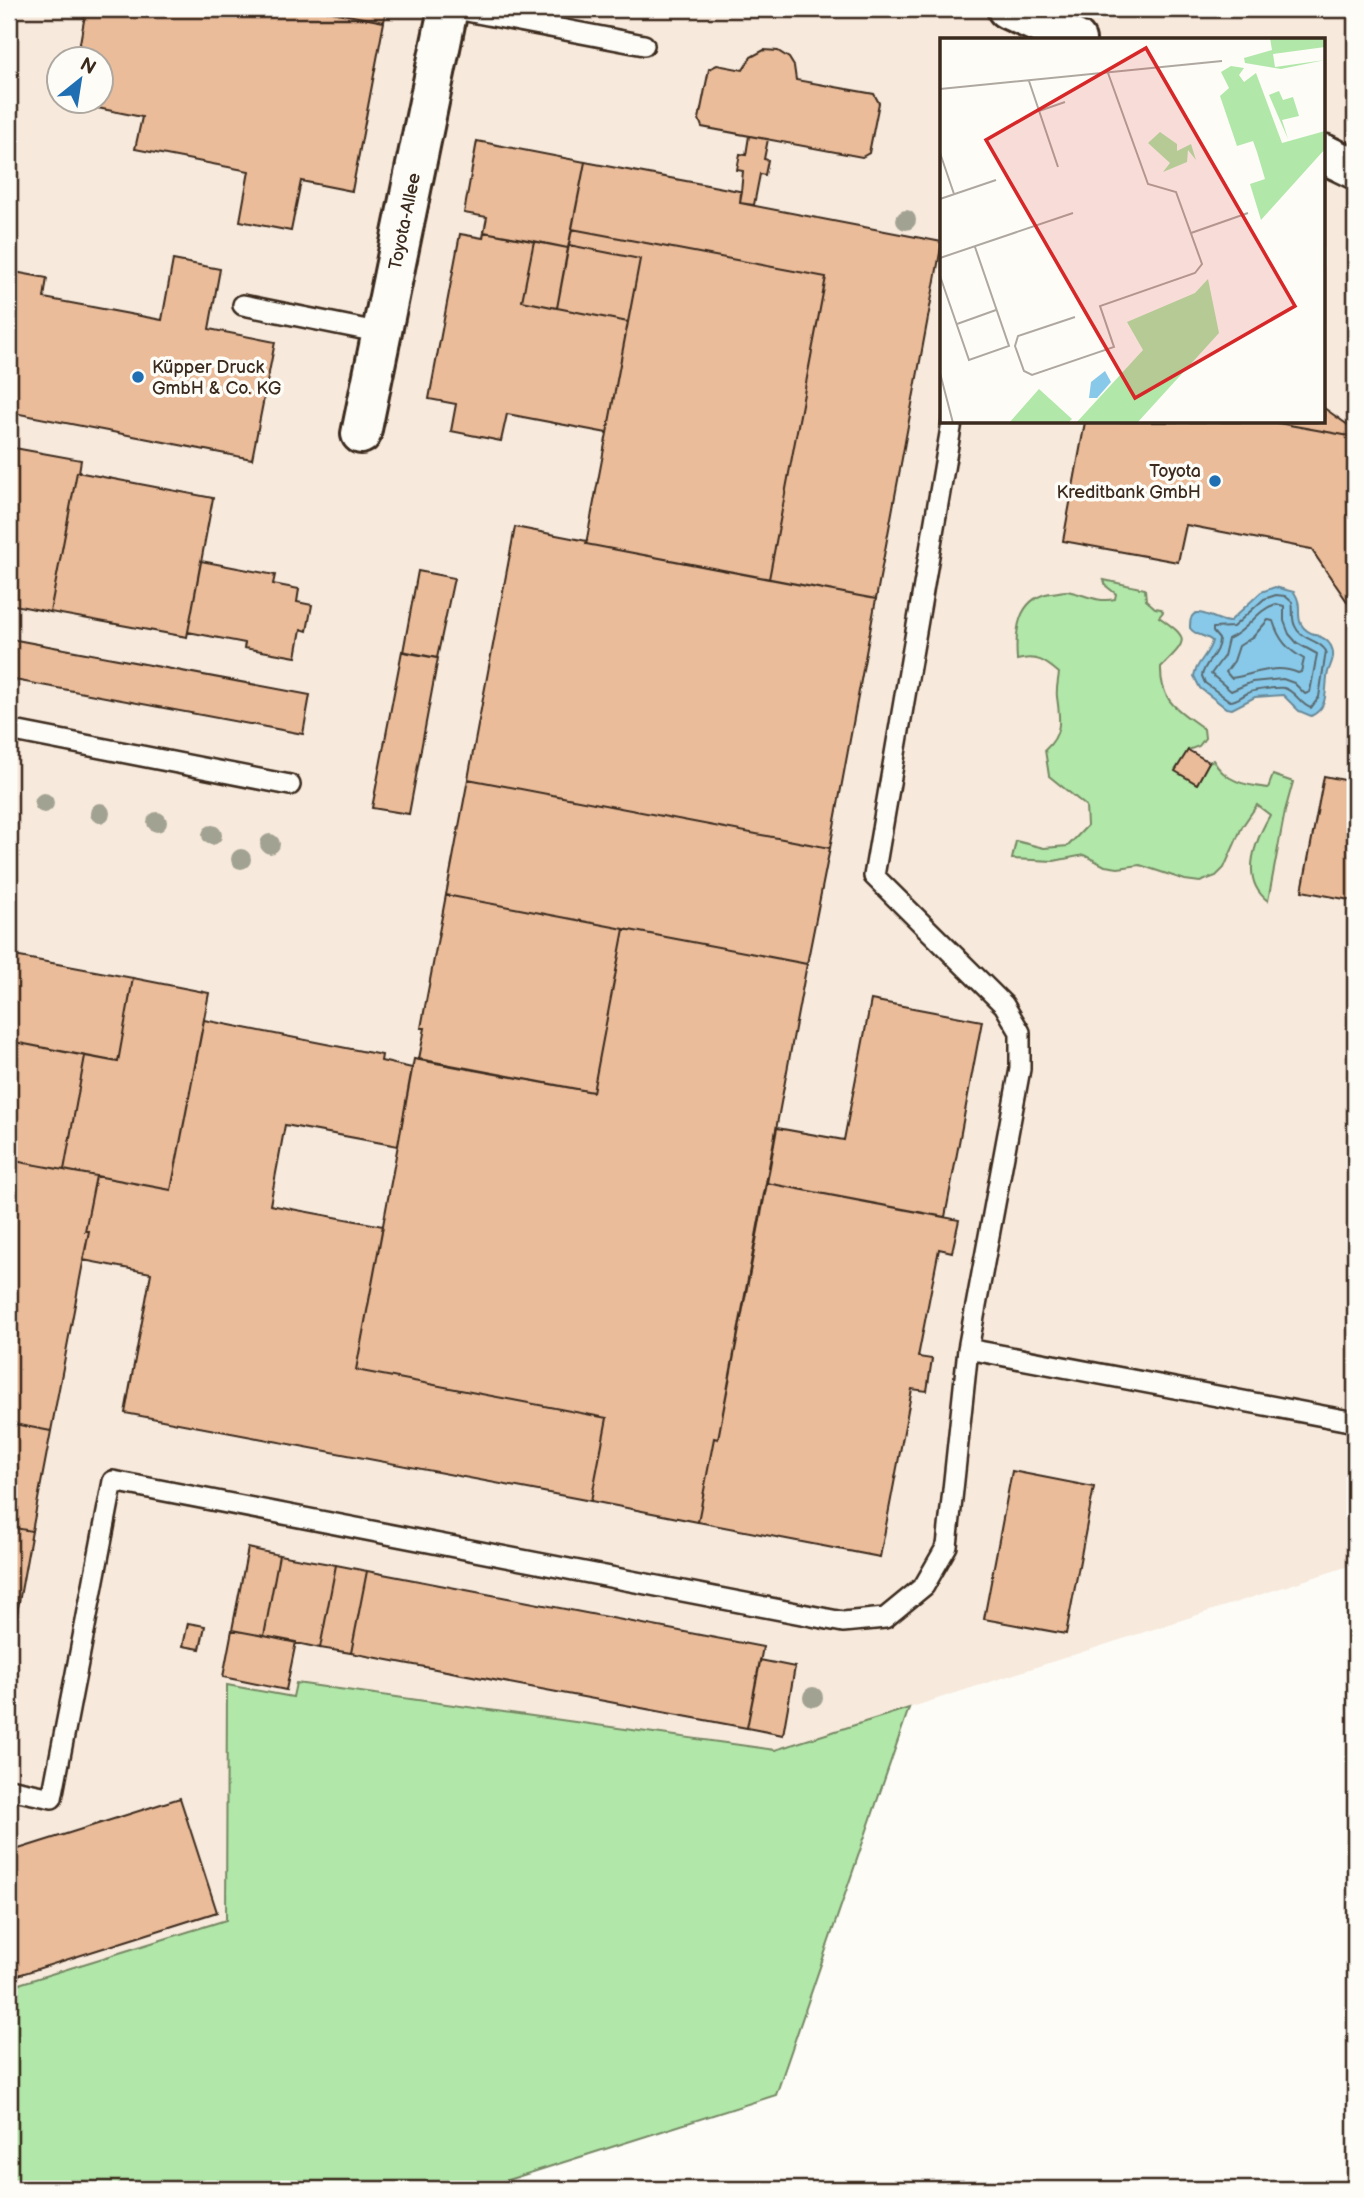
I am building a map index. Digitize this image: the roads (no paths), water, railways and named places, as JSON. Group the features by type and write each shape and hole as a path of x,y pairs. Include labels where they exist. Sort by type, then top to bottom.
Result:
{"street":[{"name":"Toyota-Allee","path":"361,434 448,9"},
{"path":"1018,22 1070,38"},
{"path":"1326,155 1355,169"}],"lane":[{"path":"456,9 644,45"},
{"path":"243,305 382,333"},
{"path":"9,1789 52,1798 113,1481 843,1622 884,1618 924,1586 947,1546 968,1349 1020,1069 1020,1032 1004,1005 874,876 952,424"},
{"path":"9,730 290,785"},
{"path":"968,1349 1355,1422"}],"water":[{"path":"1275,587 1294,592 1301,624 1331,646 1333,656 1324,703 1311,716 1299,711 1283,695 1255,697 1232,709 1226,708 1200,688 1194,676 1212,641 1190,628 1194,614 1204,614 1229,622 1261,592"}],"place":[{"name":"Küpper Druck GmbH & Co. KG","path":"138,377"},
{"name":"Toyota Kreditbank GmbH","path":"1215,481"}]}
